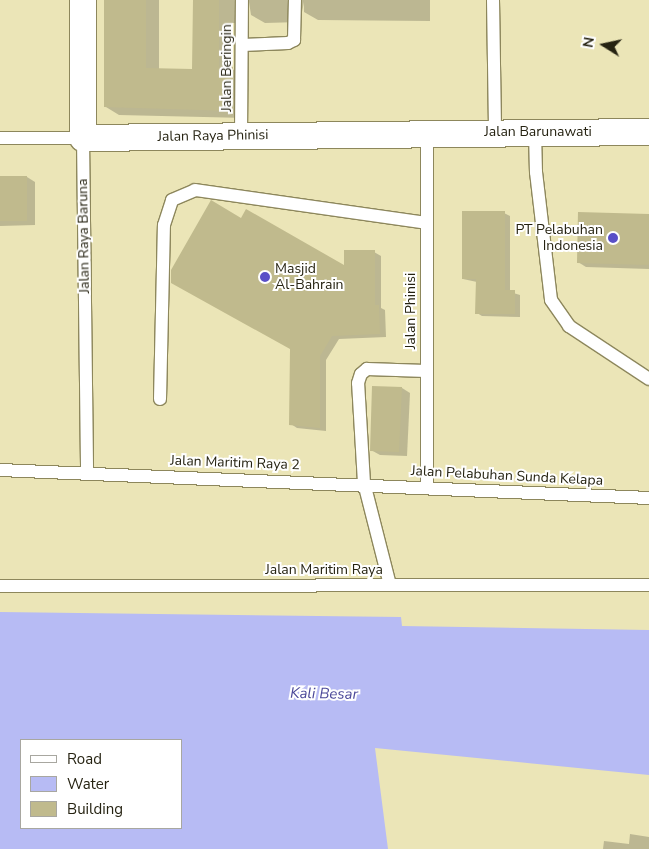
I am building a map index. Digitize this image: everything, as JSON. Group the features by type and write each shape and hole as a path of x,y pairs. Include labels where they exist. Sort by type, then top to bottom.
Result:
{"street":[{"name":"Jalan Raya Baruna","path":"83,0 83,138"},
{"name":"Jalan Barunawati","path":"427,135 495,132 649,132"},
{"name":"Jalan Raya Phinisi","path":"83,138 427,135"}],"lane":[{"name":"Jalan Beringin","path":"241,136 242,0"},
{"path":"243,45 288,43 294,40 295,0"},
{"path":"493,0 495,132"},
{"path":"535,132 536,172 551,300 570,326 649,380"},
{"name":"Jalan Phinisi","path":"427,135 427,488"},
{"name":"Jalan Raya Phinisi","path":"0,138 83,138"},
{"name":"Jalan Raya Baruna","path":"83,138 87,472"},
{"path":"160,399 164,225 172,200 196,190 426,223"},
{"path":"390,584 364,484 358,383 361,374 367,369 426,370"},
{"name":"Jalan Maritim Raya 2","path":"0,470 364,484"},
{"name":"Jalan Pelabuhan Sunda Kelapa","path":"364,484 649,498"},
{"name":"Jalan Maritim Raya","path":"0,586 649,585"}],"water":[{"name":"Kali Besar","path":"0,612 401,617 402,626 649,630 649,775 375,748 388,849 0,849"}],"building":[{"path":"104,0 146,0 146,68 192,69 193,0 219,0 219,68 233,67 233,111 104,107"},
{"path":"0,176 27,176 27,221 0,221"},
{"path":"211,200 241,218 246,209 344,265 344,250 375,250 375,305 379,305 380,334 332,336 320,356 320,428 289,425 290,349 171,283 171,270"},
{"path":"462,211 505,211 505,290 515,290 515,314 475,314 476,279 462,279"},
{"name":"PT Pelabuhan Indonesia","path":"578,212 649,214 649,265 577,263"},
{"path":"372,386 402,387 399,452 370,451"}],"place":[{"name":"PT Pelabuhan Indonesia","path":"613,238"},
{"name":"Masjid Al-Bahrain","path":"265,277"}]}
